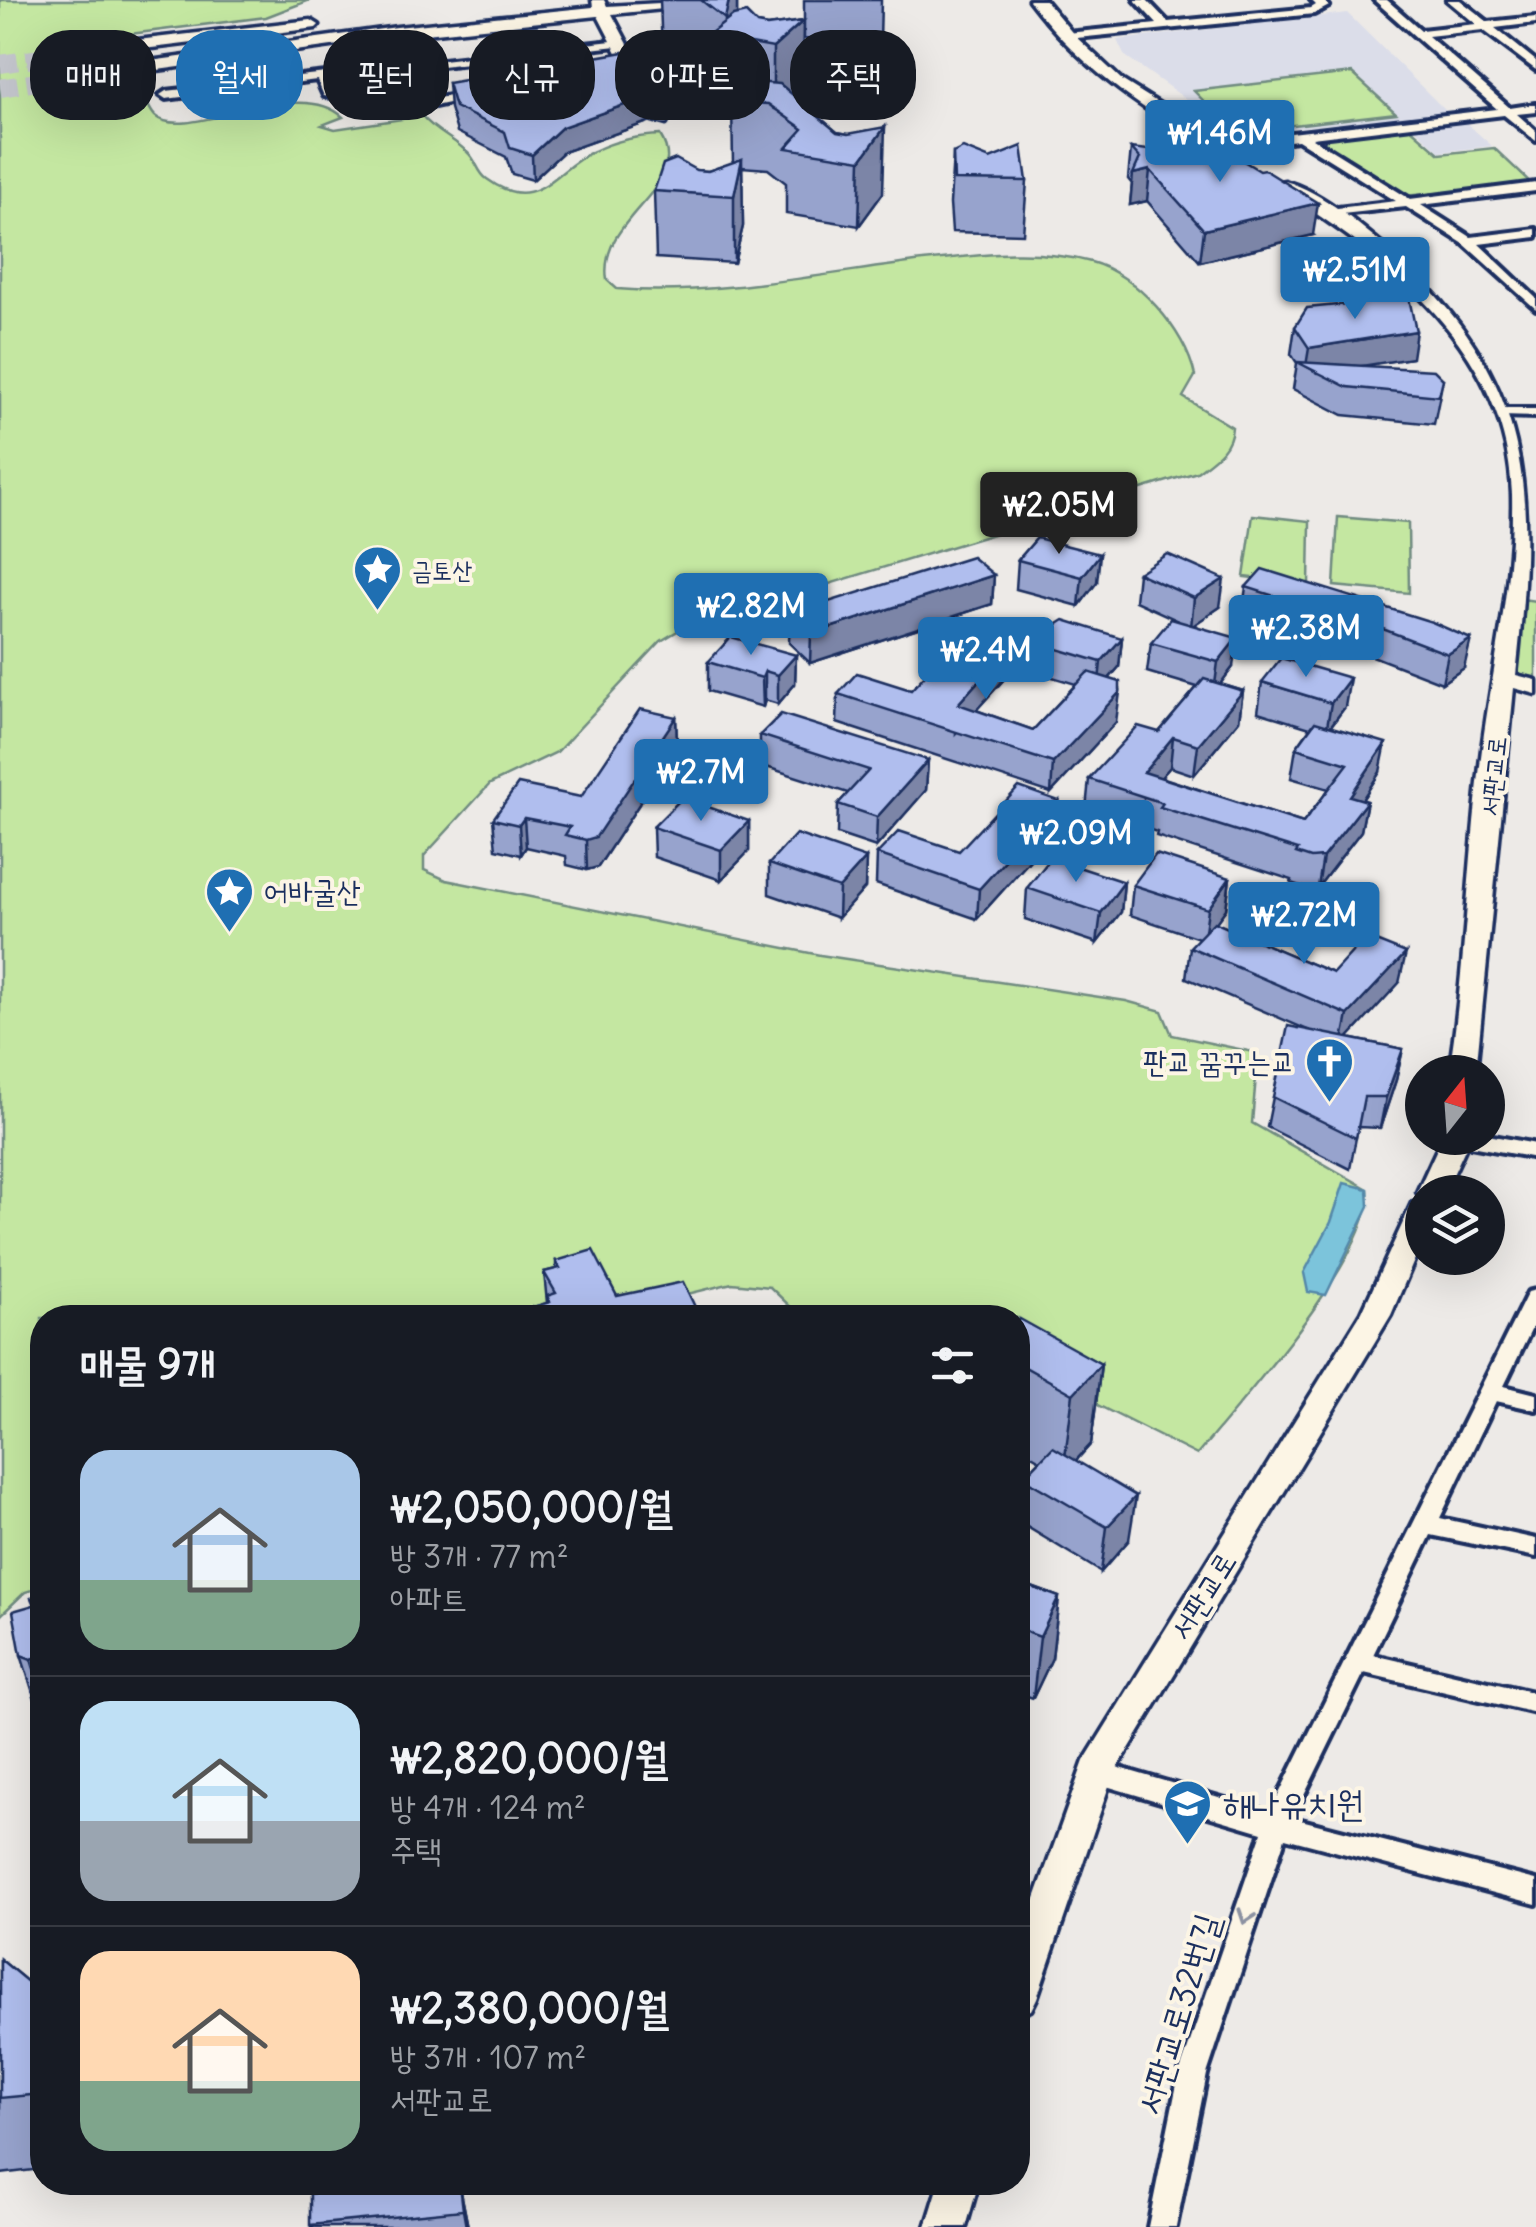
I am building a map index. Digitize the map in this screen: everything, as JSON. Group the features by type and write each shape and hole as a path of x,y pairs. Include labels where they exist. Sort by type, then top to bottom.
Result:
{"street":[{"path":"156,41 605,4 705,0"},
{"name":"서판교로","path":"1037,0 1116,84 1212,146 1329,213 1377,246 1421,284 1472,349 1507,413 1522,486 1522,526 1507,680 1494,749 1465,1055"},
{"path":"1141,0 1165,26"},
{"path":"1257,0 1273,15"},
{"path":"1380,0 1536,136"},
{"path":"1453,0 1536,67"},
{"path":"605,4 616,30"},
{"path":"156,65 605,4"},
{"path":"1067,36 1273,15 1319,4"},
{"path":"1418,34 1536,20"},
{"path":"166,96 615,43"},
{"path":"322,76 328,93 415,103 469,96"},
{"path":"1212,146 1536,108"},
{"path":"1302,137 1470,241 1536,305"},
{"path":"1329,213 1536,187"},
{"path":"1470,241 1536,233"},
{"path":"1513,280 1536,277"},
{"path":"1507,413 1536,413"},
{"path":"1507,680 1536,686"},
{"path":"1505,1145 1536,1151"},
{"name":"서판교로","path":"1030,1963 1096,1772 1376,1315 1405,1249"},
{"name":"서판교로32번길","path":"1162,2227 1193,2074 1277,1825 1536,1298"},
{"path":"1489,1391 1536,1402"},
{"path":"1424,1524 1536,1548"},
{"path":"1357,1660 1536,1704"},
{"path":"1096,1772 1277,1825 1536,1892"},
{"path":"946,2227 956,2195"}],"shaded area":[{"path":"1347,13 1447,112 1235,134 1124,55 1117,40"},
{"path":"1463,120 1492,146 1440,152 1411,125"}],"green space":[{"path":"0,0 310,0 266,17 156,31 30,30 30,120 156,120 156,116 170,122 303,120 303,104 323,106 323,120 335,120 322,125 335,129 395,120 426,120 464,149 487,179 519,193 544,186 602,147 660,135 667,154 665,171 616,238 608,258 607,280 617,289 731,287 923,261 1028,254 1091,262 1108,268 1141,291 1170,323 1190,359 1195,376 1183,397 1232,427 1225,447 1210,463 1197,472 681,629 661,641 557,752 490,784 424,856 424,870 446,880 820,955 1126,1001 1162,1011 1172,1035 1258,1053 1252,1123 1368,1189 1364,1217 1328,1288 1272,1365 1197,1455 1030,1371 1030,1305 789,1305 770,1287 732,1283 643,1305 30,1305 30,1591 0,1616"},
{"path":"1352,73 1396,113 1234,132 1194,91"},
{"path":"1409,127 1440,154 1494,148 1533,185 1403,196 1323,145 1328,136"},
{"path":"1253,515 1310,521 1309,585 1244,577"},
{"path":"1338,517 1408,523 1409,593 1334,586"},
{"path":"1522,599 1536,601 1536,685 1517,672"}],"water":[{"path":"1344,1183 1368,1189 1369,1206 1326,1295 1308,1292 1304,1273 1331,1222"}],"building":[{"path":"701,0 729,0 725,19"},
{"path":"746,13 757,24 767,26 803,21 773,48 770,30 715,30 733,16"},
{"path":"615,54 615,108 595,115 595,57"},
{"path":"469,79 469,114 455,107 449,83"},
{"path":"770,83 780,84 790,92 790,120 770,105"},
{"path":"481,120 582,120 562,127 532,155 510,148 505,132"},
{"path":"790,120 823,120 837,132 848,134 885,127 861,160 786,148 803,129"},
{"path":"1214,143 1318,203 1204,230 1150,170 1133,174 1140,158 1131,148 1175,153"},
{"path":"1022,146 1027,181 954,180 953,153 963,148 990,159"},
{"path":"676,159 696,170 708,171 742,159 734,196 654,191 663,164"},
{"path":"1409,298 1416,331 1309,348 1295,327 1307,308"},
{"path":"1297,362 1434,370 1443,379 1439,396 1347,387"},
{"path":"1037,538 1100,554 1082,577 1018,560"},
{"path":"1167,554 1224,579 1194,598 1138,573"},
{"path":"972,557 994,575 811,634 790,614"},
{"path":"1262,569 1432,622 1471,639 1448,654 1349,616 1346,619 1246,587"},
{"path":"1171,619 1237,638 1218,662 1151,643"},
{"path":"1064,620 1122,638 1101,662 1031,641"},
{"path":"962,635 1008,648 958,704 1033,730 1088,672 1120,682 1120,692 1053,763 838,694 857,673 911,690"},
{"path":"731,637 796,655 778,675 765,671 762,678 708,662"},
{"path":"1281,658 1350,678 1331,703 1262,682"},
{"path":"1204,679 1243,691 1198,745 1173,737 1144,772 1303,823 1348,764 1296,748 1315,722 1386,743 1350,796 1367,801 1323,857 1296,853 1298,850 1160,807 1163,803 1089,779 1138,726 1159,732"},
{"path":"640,709 676,717 596,837 586,840 565,835 570,827 524,818 519,825 493,819 518,784 581,797"},
{"path":"781,714 928,760 877,817 838,804 869,770 760,735"},
{"path":"1019,787 1059,801 979,889 877,854 899,831 959,851"},
{"path":"682,798 749,821 721,850 653,827"},
{"path":"796,834 866,858 839,888 769,864"},
{"path":"1156,854 1230,878 1208,909 1133,885"},
{"path":"1051,858 1124,882 1101,913 1027,888"},
{"path":"1214,922 1333,973 1366,937 1406,953 1348,1015 1190,947"},
{"path":"1288,1026 1403,1049 1386,1097 1364,1097 1356,1138 1273,1097"},
{"path":"593,1250 617,1296 683,1282 694,1305 540,1305 550,1302 547,1296 556,1293 544,1272 560,1268 556,1261"},
{"path":"1030,1325 1101,1364 1073,1394 1030,1370"},
{"path":"1053,1447 1136,1496 1107,1527 1030,1482 1030,1471"},
{"path":"1030,1586 1059,1597 1040,1637 1030,1633"},
{"path":"30,1606 30,1659 21,1655 13,1611"},
{"path":"0,1959 30,1984 30,2095 0,2098"},
{"path":"310,2195 461,2195 463,2210 310,2225"}],"tunnel":[{"path":"0,64 30,60"},
{"path":"0,88 30,83"}],"place":[{"name":"금토산","path":"377,612"},
{"name":"어바굴산","path":"229,934"},
{"name":"판교 꿈꾸는교","path":"1330,1104"},
{"name":"해나유치원","path":"1188,1846"}]}
